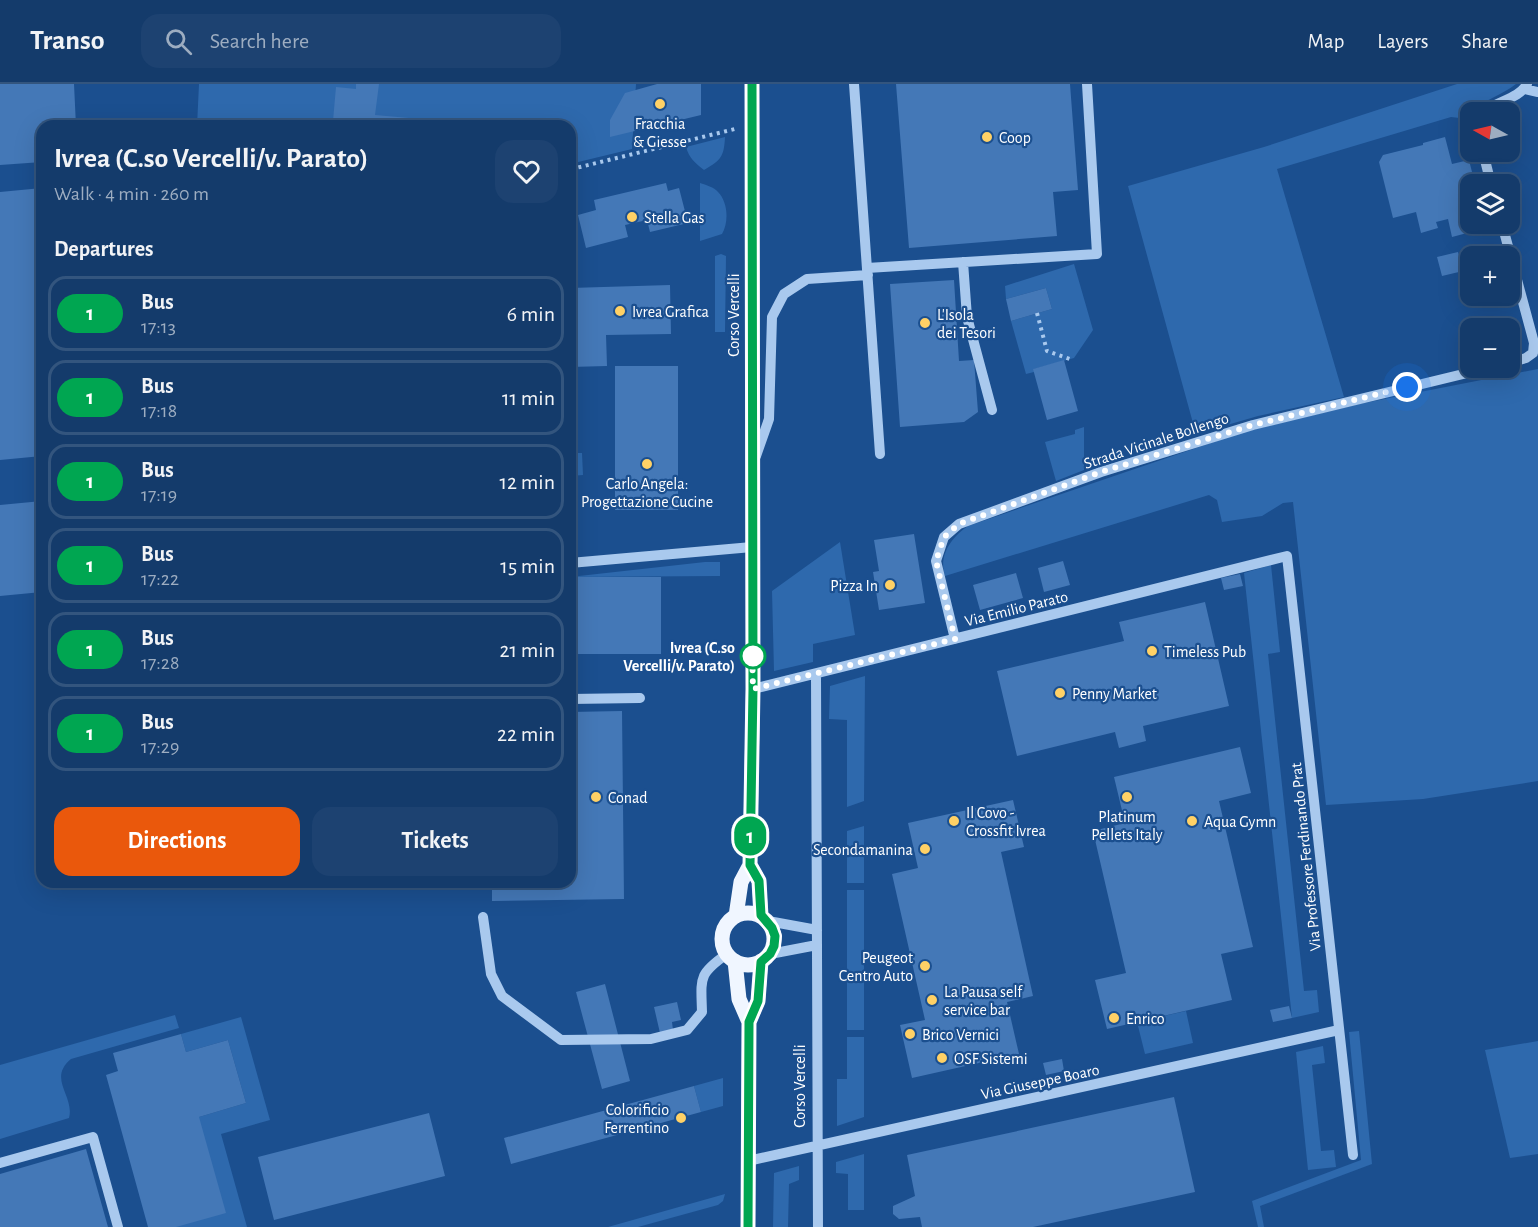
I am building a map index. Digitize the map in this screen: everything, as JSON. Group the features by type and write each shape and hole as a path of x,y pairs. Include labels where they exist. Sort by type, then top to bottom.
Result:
{"main road":[{"name":"Corso Vercelli","path":"736,916 741,882 750,865 753,689 752,84"},
{"name":"Corso Vercelli","path":"750,865 759,881 765,918"},
{"path":"748,1227 749,1022 758,1001 765,958 774,946 775,936 765,918 746,912 731,919 724,930 722,941 731,958 739,999 749,1022"},
{"path":"731,958 746,965 765,958"}],"street":[{"path":"854,84 880,454"},
{"path":"752,468 769,419 772,317 784,294 807,279 963,262 1096,254 1087,84"},
{"path":"1500,102 1520,94 1526,86 1538,92"},
{"path":"1505,234 1534,343 1535,355 1520,360"},
{"path":"963,262 968,316 992,410"},
{"name":"Strada Vicinale Bollengo","path":"955,639 936,561 944,537 959,524 1101,472 1253,425 1460,375"},
{"path":"576,562 752,547"},
{"name":"Via Emilio Parato","path":"753,689 1287,556"},
{"name":"Via Professore Ferdinando Prat","path":"1287,556 1353,1155"},
{"name":"Corso Vercelli","path":"816,674 818,1227"},
{"path":"576,699 640,698"},
{"path":"483,916 491,974 502,996 561,1040 651,1039 687,1030 702,1012 701,981 708,967 731,958"},
{"path":"765,918 817,930"},
{"path":"765,958 817,945"},
{"name":"Via Giuseppe Boaro","path":"748,1161 1339,1030"},
{"path":"0,1163 93,1137 118,1227"}],"path":[{"path":"576,168 752,125"},
{"path":"1037,314 1047,351 1070,359"}],"shaded area":[{"path":"199,84 636,84 632,149 576,163 576,120 197,120"},
{"path":"1457,84 1516,84 1486,102 1460,102 1460,118 1451,117 1277,169 1344,397 1258,416 1196,434 1128,186 1264,147"},
{"path":"725,137 724,149 720,157 704,170 693,160 686,147"},
{"path":"700,183 710,186 721,196 726,207 726,218 722,234 700,241"},
{"path":"721,254 726,256 725,332 715,332 715,256"},
{"path":"1074,264 1093,330 1074,358 1034,369 1034,372 1026,374 1011,321 1052,309 1046,288 1006,299 1005,286"},
{"path":"1538,369 1538,781 1423,799 1326,805 1293,502 1283,503 1262,516 1222,522 1217,500 1209,495 945,576 943,561 948,547 968,526 1240,433 1364,403 1492,378 1520,378 1520,373"},
{"path":"1084,427 1084,470 1056,481 1045,442 1075,434 1075,430"},
{"path":"576,453 582,453 583,475 576,476"},
{"path":"840,542 855,635 813,644 813,662 774,671 772,591"},
{"path":"705,562 720,562 720,576 576,576"},
{"path":"1271,565 1280,652 1268,654 1304,991 1317,990 1319,1012 1292,1018 1244,573"},
{"path":"865,676 864,801 847,807 847,720 829,719 830,686"},
{"path":"864,826 864,883 847,883 847,831"},
{"path":"847,890 864,890 864,1030 847,1030"},
{"path":"1186,1011 1193,1043 1145,1054 1137,1022"},
{"path":"175,1015 179,1028 71,1059 64,1066 61,1074 70,1110 69,1118 0,1139 0,1065"},
{"path":"241,1017 270,1120 221,1134 247,1227 176,1227 199,1117 246,1103 228,1040 186,1052 181,1034"},
{"path":"1359,1031 1372,1164 1260,1206 1264,1227 1258,1227 1252,1201 1361,1160 1349,1032"},
{"path":"847,1037 864,1037 864,1117 837,1126 837,1079 847,1079"},
{"path":"1538,1041 1538,1154 1510,1158 1485,1050"},
{"path":"1323,1046 1325,1063 1312,1065 1321,1151 1334,1150 1336,1167 1308,1170 1296,1052"},
{"path":"723,1078 723,1106 701,1112 694,1086"},
{"path":"864,1154 864,1210 848,1210 848,1174 836,1173 836,1162"},
{"path":"799,1166 799,1180 789,1184 788,1227 773,1227 774,1173"},
{"path":"725,1194 723,1201 718,1205 638,1227 608,1227"}],"building":[{"path":"0,84 74,84 76,120 36,120 36,162 0,165"},
{"path":"356,84 379,84 375,115 409,118 409,120 333,120 336,87 356,89"},
{"name":"Fracchia & Giesse","path":"657,84 701,84 701,115 610,137 610,120 625,93"},
{"name":"Coop","path":"896,84 1070,84 1078,190 1053,192 1057,236 909,248"},
{"path":"1445,137 1452,164 1470,162 1472,174 1460,174 1460,234 1463,234 1452,237 1448,219 1436,222 1438,228 1421,233 1416,212 1393,218 1379,162 1383,155 1423,145 1423,143"},
{"name":"Stella Gas","path":"666,183 668,191 679,188 688,223 650,232 647,220 625,225 628,237 586,248 578,215 596,210 594,200"},
{"path":"36,189 36,457 0,460 0,192"},
{"path":"1458,252 1460,272 1442,276 1437,257"},
{"path":"954,280 959,361 974,360 978,412 964,422 900,427 890,284"},
{"name":"Ivrea Grafica","path":"670,285 671,334 606,335 607,366 576,367 576,288"},
{"path":"1046,288 1052,309 1011,321 1006,299"},
{"path":"1064,360 1078,411 1047,420 1033,369"},
{"name":"Carlo Angela: Progettazione Cucine","path":"615,366 678,366 678,510 615,510"},
{"path":"36,502 36,593 0,596 0,505"},
{"path":"914,534 925,603 879,610 873,572 879,571 874,540"},
{"path":"1063,561 1070,585 1044,592 1038,568"},
{"path":"1016,573 1023,598 980,610 973,585"},
{"path":"1240,574 1243,586 1224,590 1221,578"},
{"path":"576,577 661,577 661,654 576,654"},
{"path":"1205,602 1229,706 1143,726 1146,741 1119,748 1115,732 1017,756 997,671 1124,641 1119,622"},
{"name":"Conad","path":"622,711 624,899 492,901 492,888 576,888 576,712"},
{"path":"1240,747 1251,793 1219,801 1253,947 1221,954 1232,1000 1107,1029 1095,980 1126,973 1093,831 1125,823 1114,777"},
{"path":"1013,800 1024,847 1001,852 1033,996 1007,1002 1019,1054 912,1078 900,1025 925,1020 892,874 918,868 908,823"},
{"path":"605,984 630,1081 602,1089 576,992"},
{"path":"677,1002 681,1020 672,1022 673,1030 660,1033 654,1007"},
{"path":"1289,1006 1292,1018 1273,1022 1270,1010"},
{"path":"181,1034 186,1052 228,1040 246,1103 199,1117 226,1213 176,1227 148,1227 106,1075 118,1071 113,1053"},
{"path":"1062,1059 1064,1071 1046,1075 1043,1063"},
{"path":"694,1086 701,1112 511,1164 504,1138"},
{"path":"1174,1097 1195,1192 1033,1227 922,1227 920,1217 899,1219 893,1214 893,1206 915,1196 907,1155"},
{"path":"429,1113 445,1176 274,1220 258,1157"},
{"path":"86,1149 108,1227 0,1227 0,1174"}],"bus line":[{"name":"1","path":"748,1227 749,1022 758,1001 761,962 770,954 775,936 768,921 761,915 759,881 750,865 753,689 752,84"}],"place":[{"name":"Fracchia & Giesse","path":"660,104"},
{"name":"Coop","path":"987,137"},
{"name":"Stella Gas","path":"632,217"},
{"name":"Ivrea Grafica","path":"620,311"},
{"name":"L'Isola dei Tesori","path":"925,323"},
{"name":"Carlo Angela: Progettazione Cucine","path":"647,464"},
{"name":"Pizza In","path":"890,585"},
{"name":"Timeless Pub","path":"1152,651"},
{"name":"Ivrea (C.so Vercelli/v. Parato)","path":"753,656"},
{"name":"Penny Market","path":"1060,693"},
{"name":"Conad","path":"596,797"},
{"name":"Platinum Pellets Italy","path":"1127,797"},
{"name":"Il Covo - Crossfit Ivrea","path":"954,821"},
{"name":"Aqua Gymn","path":"1192,821"},
{"name":"Secondamanina","path":"925,849"},
{"name":"Peugeot Centro Auto","path":"925,966"},
{"name":"La Pausa self service bar","path":"932,1000"},
{"name":"Enrico","path":"1114,1018"},
{"name":"Brico Vernici","path":"910,1034"},
{"name":"OSF Sistemi","path":"942,1058"},
{"name":"Colorificio Ferrentino","path":"681,1118"}],"route":[{"path":"753,656 752,647 753,689 955,639 936,561 944,537 959,524 1101,472 1253,425 1407,387"}]}
